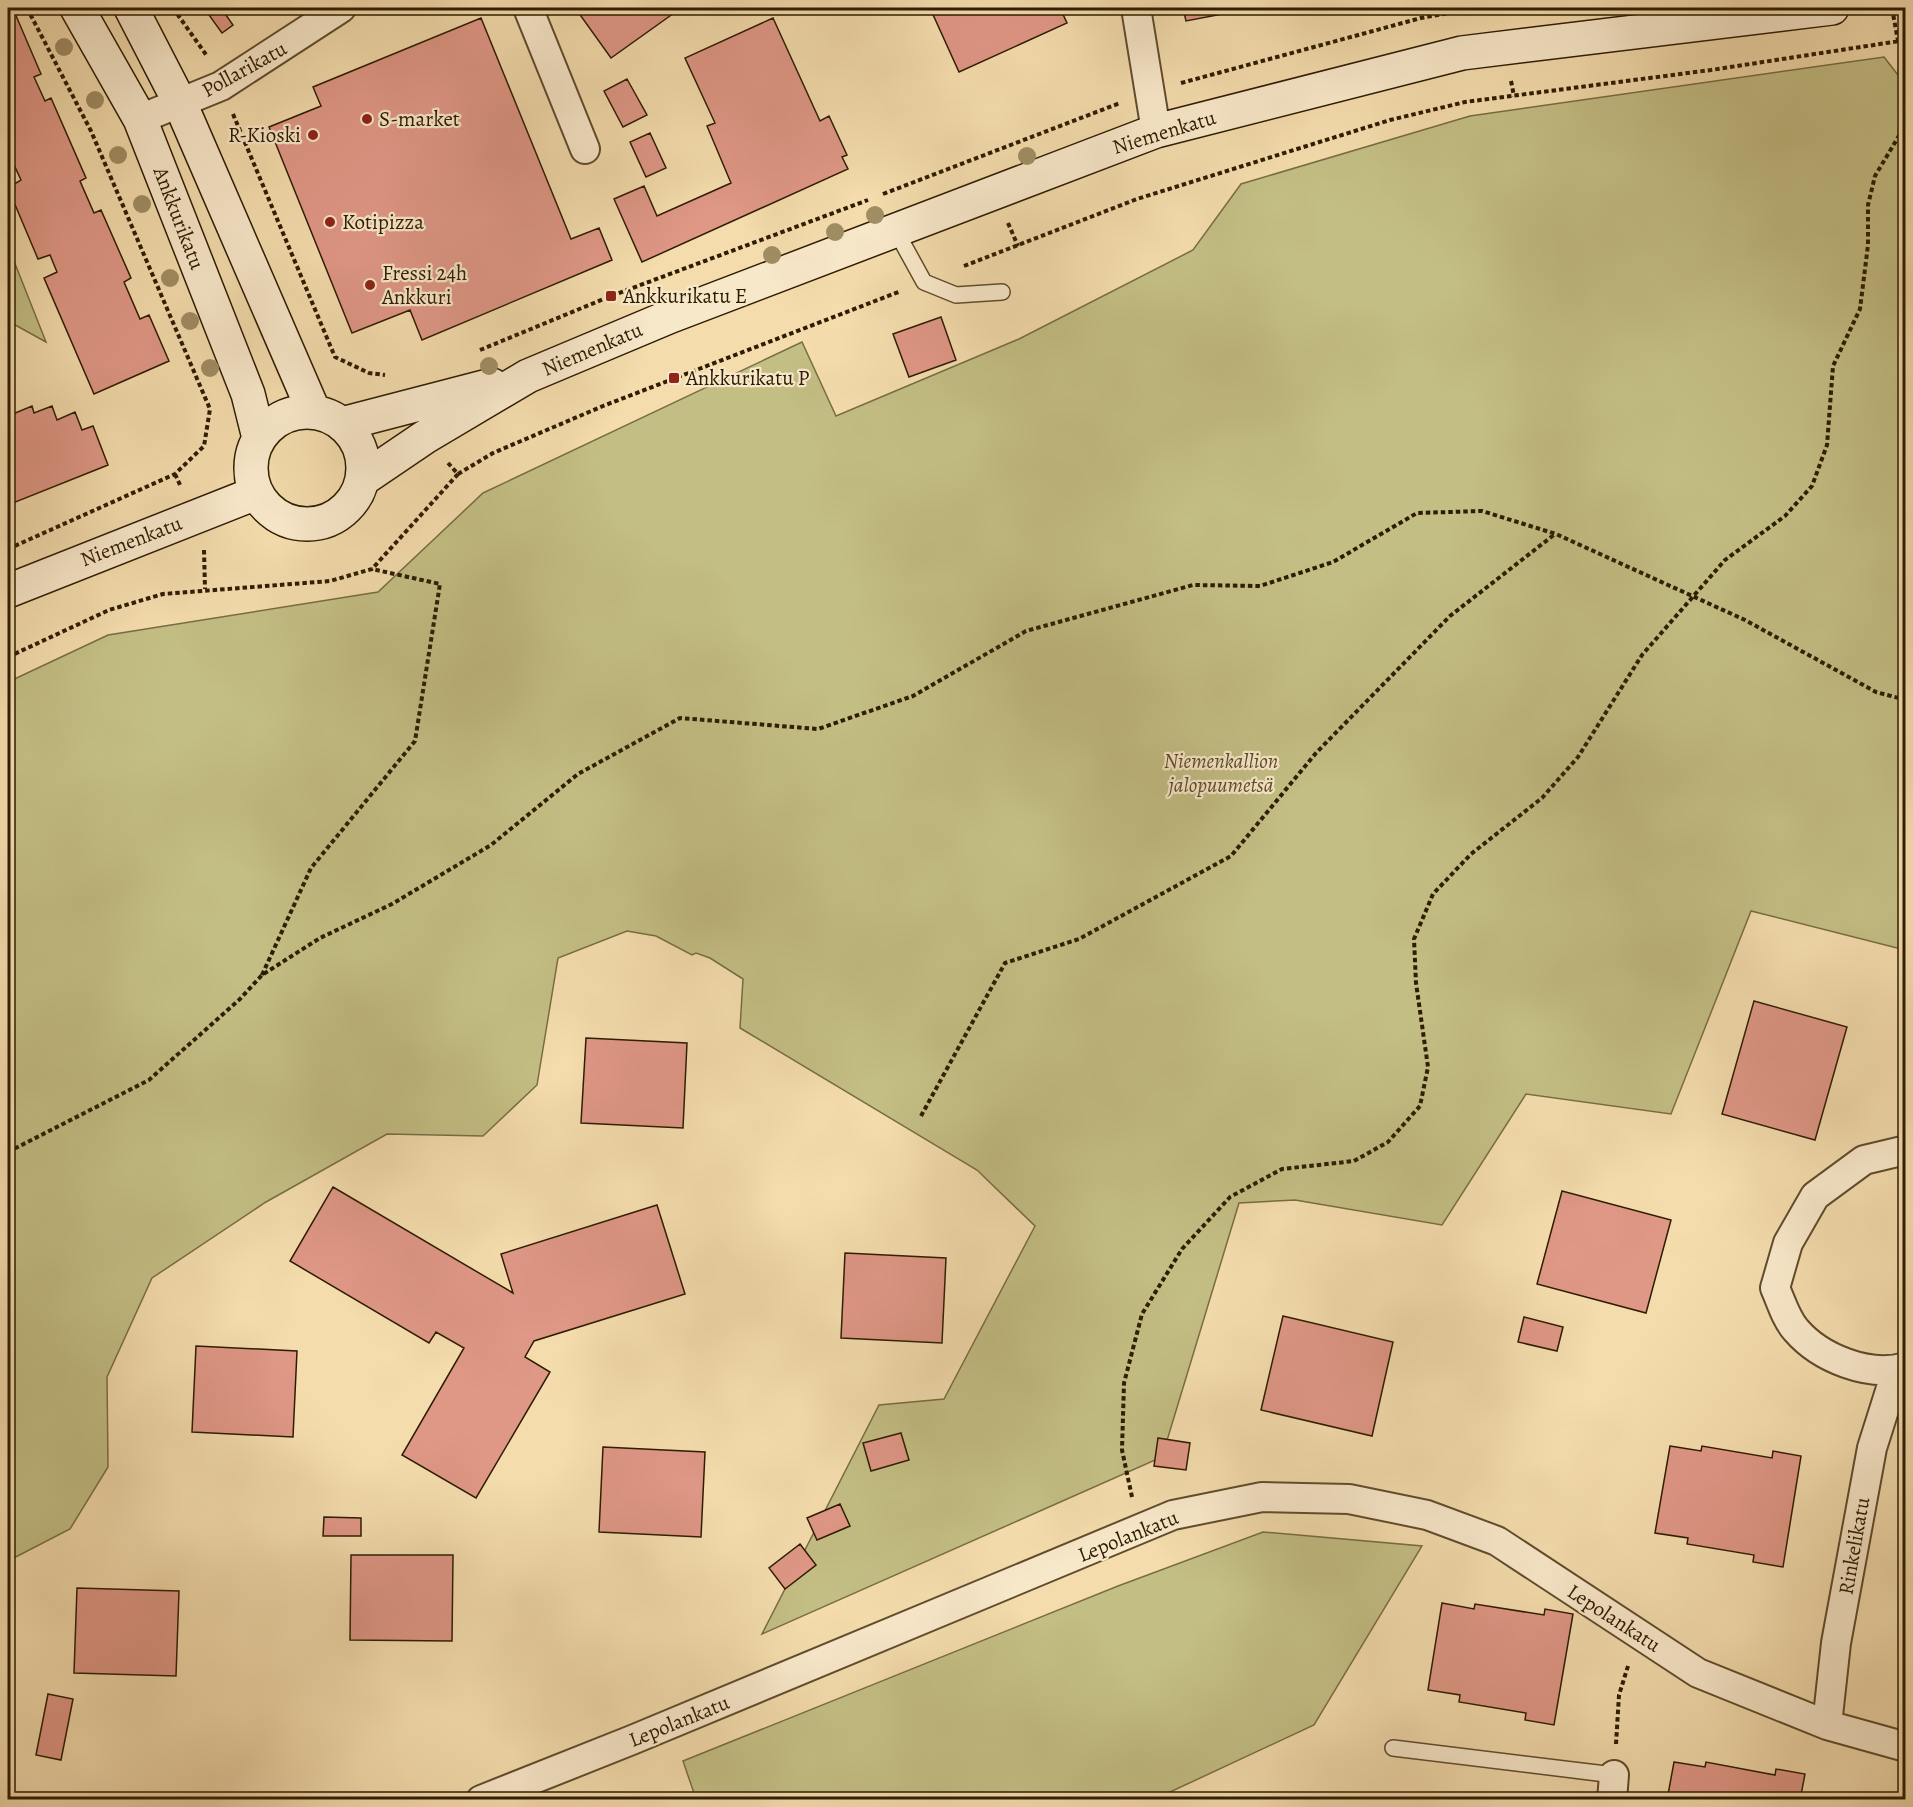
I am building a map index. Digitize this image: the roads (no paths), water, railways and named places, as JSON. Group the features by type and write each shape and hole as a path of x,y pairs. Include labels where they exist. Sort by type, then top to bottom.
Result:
{"street":[{"name":"Ankkurikatu","path":"77,8 140,119 248,394 259,438"},
{"name":"Ankkurikatu","path":"131,8 180,103 328,418"},
{"name":"Pollarikatu","path":"140,119 222,86 341,8"},
{"path":"528,8 585,149"},
{"path":"1136,8 1156,131"},
{"name":"Niemenkatu","path":"363,479 425,437 528,376 671,316 1156,131 1462,53 1770,11 1832,8"},
{"name":"Niemenkatu","path":"328,418 528,376"},
{"path":"287,416 328,418 353,435 360,448 363,479 355,499 343,513 327,522 312,525 284,520 267,509 256,493 251,465 259,438 271,425 287,416"},
{"name":"Niemenkatu","path":"8,591 256,493"},
{"name":"Rinkelikatu","path":"1827,1725 1836,1643 1872,1448 1901,1368 1866,1368 1831,1358 1795,1329 1775,1288 1788,1243 1815,1196 1864,1160 1905,1150"},
{"name":"Lepolankatu","path":"481,1800 633,1740 1173,1515 1262,1497 1349,1499 1428,1515 1497,1541 1698,1673 1827,1725 1905,1747"}],"lane":[{"path":"896,231 924,282 956,295 1002,292"},
{"path":"1393,1748 1613,1787"}],"place":[{"name":"S-market","path":"367,119"},
{"name":"R-Kioski","path":"313,135"},
{"name":"Kotipizza","path":"330,222"},
{"name":"Fressi 24h Ankkuri","path":"370,285"},
{"name":"Ankkurikatu E","path":"611,296"},
{"name":"Ankkurikatu P","path":"674,378"}],"park label":[{"name":"Niemenkallion jalopuumetsä","path":"1221,773"}]}
